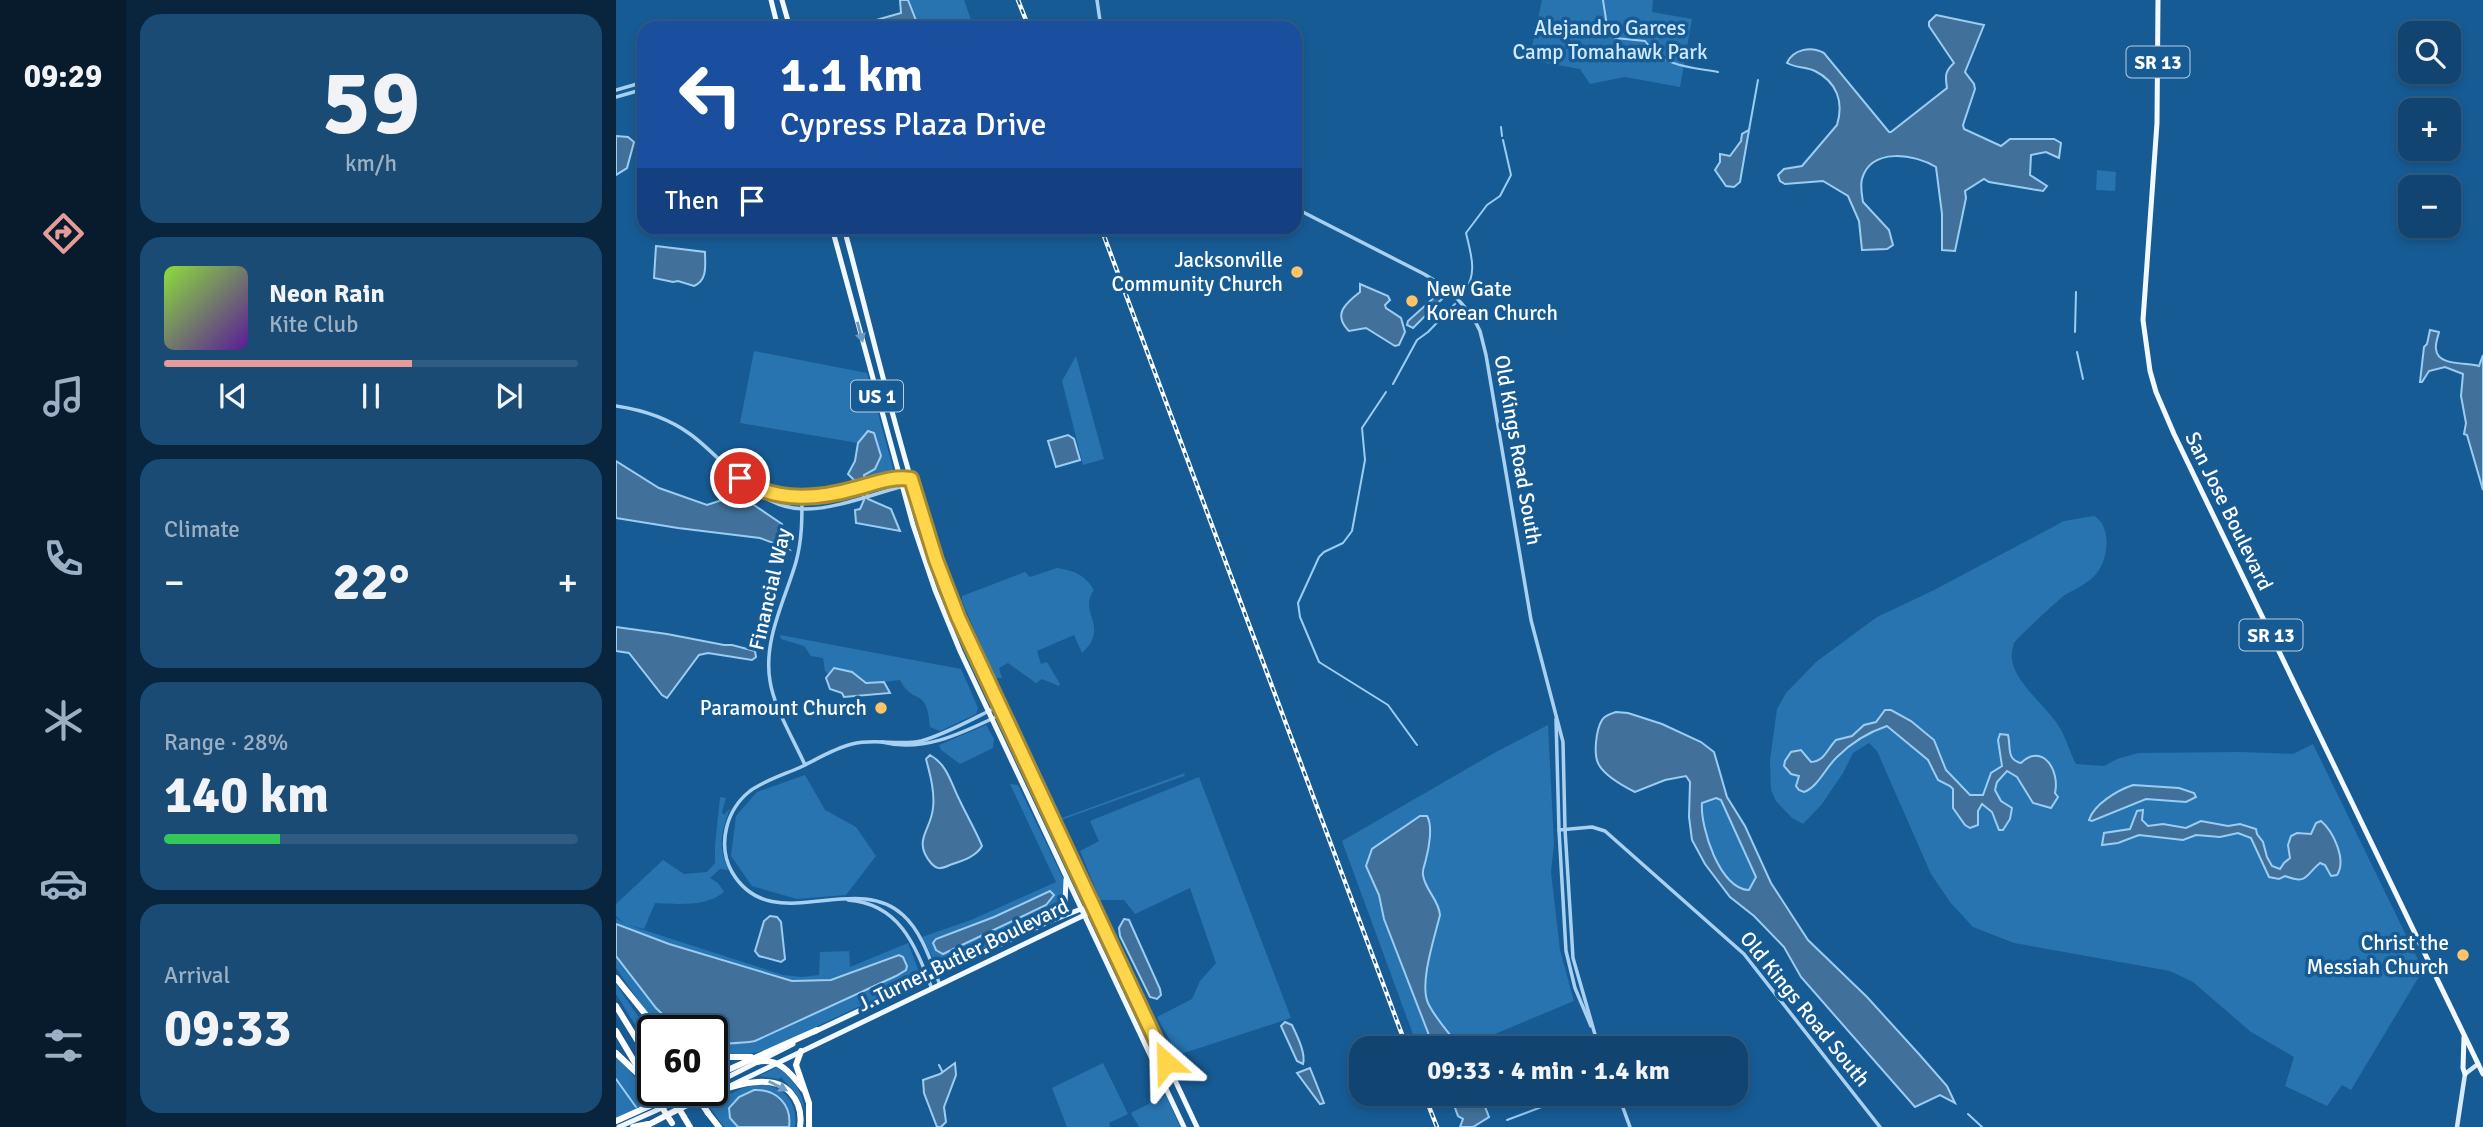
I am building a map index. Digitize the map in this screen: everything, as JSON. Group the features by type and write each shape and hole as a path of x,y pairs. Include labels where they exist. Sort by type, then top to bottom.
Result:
{"highway":[{"path":"616,978 642,1015"},
{"path":"630,998 645,1015"},
{"path":"616,1006 637,1040"},
{"path":"728,1070 817,1030"},
{"path":"616,1031 637,1066"},
{"path":"801,1051 796,1065 806,1093 810,1114 809,1127"},
{"path":"616,1053 637,1073"},
{"path":"728,1059 763,1054"},
{"path":"757,1062 776,1063 794,1077 806,1093"},
{"path":"729,1087 761,1080 782,1085 797,1101 801,1117 800,1127"},
{"name":"J. Turner Butler Boulevard","path":"653,1122 729,1087"},
{"path":"616,1121 649,1106"},
{"path":"661,1106 673,1125"},
{"path":"677,1106 690,1127"},
{"path":"704,1106 719,1127"},
{"path":"631,1125 653,1122"},
{"path":"644,1127 653,1122"}],"main road":[{"path":"771,0 776,21"},
{"path":"782,0 788,21"},
{"name":"San Jose Boulevard","path":"2158,0 2157,123 2143,303 2147,358 2156,392 2483,1074"},
{"name":"US 1","path":"834,235 913,525 935,590 988,711 1184,1127"},
{"name":"US 1","path":"846,235 911,479 945,586 1002,714 1197,1127"},
{"path":"842,266 853,263"},
{"path":"869,366 880,363"},
{"path":"880,405 891,402"},
{"path":"802,498 856,489"},
{"path":"935,590 945,586"},
{"path":"1044,830 1055,826"},
{"path":"1048,922 1065,903 1066,874"},
{"name":"J. Turner Butler Boulevard","path":"728,1077 817,1030 1048,922 1081,909 1095,910"},
{"name":"J. Turner Butler Boulevard","path":"729,1087 1095,910"},
{"path":"2457,1127 2465,1074 2464,1034"},
{"path":"2465,1074 2478,1063"},
{"path":"619,1127 631,1125 670,1106"}],"street":[{"path":"1097,0 1100,21"},
{"path":"616,90 637,84"},
{"path":"616,97 637,91"},
{"name":"Old Kings Road South","path":"1302,212 1440,282 1460,299 1475,321 1486,355 1529,610 1560,724 1565,760 1565,829"},
{"path":"616,406 659,417 688,432 771,501 802,509 833,506 903,486 911,479"},
{"path":"856,489 900,477 911,479"},
{"path":"751,486 802,498"},
{"path":"843,492 845,501"},
{"name":"Financial Way","path":"802,498 802,528 797,559 780,607 769,667 772,694 805,765"},
{"path":"940,985 914,929 902,914 876,900 856,897 790,904 769,901 751,893 740,884 730,869 726,857 726,829 737,804 751,791 851,744 924,740 999,706"},
{"path":"876,741 902,746 922,745 958,734 1002,714"},
{"name":"Old Kings Road South","path":"1556,714 1559,830 1592,827 1605,831 1744,954 1881,1127"},
{"path":"1565,829 1573,958 1596,1036"},
{"path":"1559,830 1568,963 1580,1003 1596,1036"},
{"path":"846,900 878,906 896,920 907,934 932,989"},
{"path":"1622,1106 1630,1127"}],"green space":[{"path":"909,0 964,0 972,21 917,21"},
{"name":"Alejandro Garces Camp Tomahawk Park","path":"1542,0 1653,0 1652,12 1692,19 1680,87 1625,77 1590,84 1580,69 1529,60"},
{"path":"2097,170 2116,172 2115,191 2096,190"},
{"path":"754,351 867,373 893,468 890,476 865,482 864,473 875,469 881,456 871,432 868,431 858,443 740,423"},
{"path":"1076,356 1104,459 1083,465 1062,381"},
{"path":"2094,516 2104,527 2107,543 2100,568 2090,580 2061,598 2022,634 2014,643 2012,656 2018,676 2058,725 2076,764 2104,766 2138,753 2293,754 2313,744 2423,970 2351,1090 2342,1085 2327,1106 2285,1086 2294,1057 2251,1032 2193,982 2170,971 2014,943 1973,927 1950,902 1931,874 1877,751 1869,743 1853,753 1822,804 1803,824 1792,818 1776,801 1771,790 1770,760 1777,709 1786,693 1816,662 1877,617 2064,521"},
{"path":"1057,568 1079,574 1094,590 1089,605 1094,627 1090,643 1082,653 1074,635 1037,651 1041,664 1047,662 1059,686 1042,679 1036,683 1008,663 999,668 1002,678 995,678 962,596 1025,572 1030,577"},
{"path":"780,635 961,669 978,708 976,714 940,731 930,727 923,701 910,693 900,680 866,684 834,668 828,674 823,658 811,656 804,646 781,639"},
{"path":"1015,717 1062,818 1185,773 1184,776 1061,820 1056,819 1010,724"},
{"path":"986,725 994,739 993,748 960,764 941,750 939,745"},
{"path":"1548,725 1554,844 1551,872 1560,950 1574,1001 1490,1036 1414,1036 1342,841"},
{"path":"805,775 825,810 856,827 876,856 846,895 797,899 752,886 731,856 736,816 757,792"},
{"path":"1199,777 1291,1018 1178,1055 1157,1017 1192,999 1200,981 1216,963 1190,888 1135,914 1124,900 1100,900 1080,851 1099,841 1090,821"},
{"path":"1010,784 1018,785 1064,880 1064,901 1051,917 944,967 937,966 922,937 971,920 1056,882","holes":["1046,906 941,954 936,939 994,917"]},
{"path":"720,797 726,798 722,812 724,815 730,808 722,839 728,870 720,869 710,878 718,883 724,892 700,902 655,903 644,929 628,925 783,975 802,977 819,975 820,952 849,951 850,967 908,943 918,969 917,979 767,1050 740,1056 728,1056 728,1043 755,1041 906,971 907,966 899,955 831,980 792,981 669,944 616,924 616,918 625,924 616,916 616,904 663,860 684,874 707,872 715,863"},
{"path":"1716,798 1721,800 1756,877 1749,890 1739,887 1729,879 1708,841 1702,803"},
{"path":"616,956 663,1015 648,1015 616,968"},
{"path":"616,984 637,1015 637,1028 616,994"},
{"path":"616,1055 637,1081 637,1106 646,1106 616,1119"},
{"path":"1103,1063 1128,1114 1109,1123 1110,1127 1067,1127 1052,1088"},
{"path":"777,1067 796,1086 805,1110 797,1095 781,1077 759,1076"},
{"path":"760,1084 782,1092 792,1103 795,1127 789,1127 787,1110 778,1098 764,1091 756,1091 747,1093 730,1118 738,1127 724,1127 709,1106 728,1106 728,1095"},
{"path":"1166,1095 1180,1127 1139,1127 1131,1113"}],"shaded area":[{"path":"900,0 908,0 916,21 876,21 876,20 901,13"},
{"path":"1936,15 1984,25 1965,72 1975,89 1964,129 2001,146 2010,139 2054,139 2061,143 2059,158 2046,152 2031,155 2030,175 2047,186 2043,191 1984,179 1965,191 1966,198 1955,251 1942,250 1942,214 1936,167 1917,159 1895,156 1874,162 1862,179 1863,202 1889,230 1893,245 1887,249 1862,250 1859,221 1848,196 1823,181 1785,184 1780,181 1778,175 1784,169 1802,166 1837,125 1840,108 1837,93 1829,81 1815,71 1787,63 1793,55 1803,50 1824,53 1891,132 1947,88 1946,74 1954,63 1929,26 1929,22"},
{"path":"1749,130 1740,182 1734,187 1726,186 1715,170 1720,162 1720,154 1730,156 1741,141 1742,134"},
{"path":"616,136 628,137 634,142 627,168 616,175"},
{"path":"656,246 705,252 705,272 702,280 694,286 654,278"},
{"path":"1360,284 1388,296 1390,300 1385,305 1386,308 1401,318 1405,332 1399,345 1395,346 1366,328 1349,331 1344,325 1341,314 1350,300 1360,292"},
{"path":"1438,294 1443,298 1413,328 1407,325 1408,321"},
{"path":"2430,330 2439,332 2436,349 2442,359 2479,366 2483,355 2483,490 2467,435 2464,434 2466,423 2461,396 2463,374 2445,367 2429,371 2420,382 2424,347"},
{"path":"868,431 874,433 881,456 875,469 864,475 868,499 891,509 900,531 856,523 855,510 860,509 864,500 859,485 848,474 855,461 858,443"},
{"path":"1068,435 1074,439 1080,460 1056,467 1048,441"},
{"path":"616,461 659,488 707,505 734,492 748,493 751,495 748,499 751,503 782,524 782,540 789,549 760,538 616,518"},
{"path":"616,627 732,645 755,651 756,657 752,660 708,653 699,655 667,698 629,653 616,651"},
{"path":"834,668 852,672 866,683 884,682 890,693 844,697 842,693 830,689 826,678"},
{"path":"1885,710 1891,710 1911,721 1934,740 1946,770 1970,795 1983,795 1991,773 2002,766 1998,740 2000,734 2008,735 2011,756 2016,761 2021,763 2036,756 2043,757 2048,762 2055,776 2055,793 2058,797 2051,808 2033,803 2017,777 2007,771 1997,782 1995,790 2001,801 2012,808 2010,819 2003,830 1999,830 1992,812 1982,804 1978,811 1978,825 1970,828 1953,808 1953,789 1938,780 1928,760 1887,726 1854,743 1833,761 1814,786 1804,792 1799,790 1796,786 1799,776 1791,774 1784,766 1791,752 1801,750 1811,762 1816,761 1823,757 1836,740 1852,736 1864,725 1876,722"},
{"path":"1616,712 1662,724 1701,742 1714,752 1727,797 1745,826 1771,883 1808,940 1867,997 1918,1053 1947,1086 1955,1103 1940,1095 1915,1107 1801,977 1784,947 1754,916 1730,897 1705,864 1692,840 1689,817 1690,782 1686,776 1665,780 1635,792 1615,781 1602,769 1596,755 1597,736 1602,720","holes":["1716,798 1721,800 1756,877 1749,890 1729,880 1708,841 1702,803"]},
{"path":"930,755 945,769 982,846 968,858 942,868 931,863 923,848 924,835 933,808 933,789 926,759"},
{"path":"2133,785 2179,788 2194,793 2196,797 2186,802 2146,799 2089,820 2101,803"},
{"path":"2143,810 2142,820 2148,826 2163,824 2186,828 2201,821 2228,826 2240,824 2256,829 2272,866 2280,869 2290,858 2288,845 2291,836 2297,833 2311,834 2316,823 2321,821 2337,846 2340,869 2337,875 2331,876 2325,865 2320,863 2302,879 2269,877 2251,838 2238,833 2220,837 2196,835 2183,840 2139,835 2118,843 2102,845 2104,833 2130,829 2137,811"},
{"path":"1420,816 1427,816 1430,831 1423,875 1440,915 1429,959 1426,994 1435,1015 1451,1036 1429,1036 1366,866 1372,849"},
{"path":"1050,891 1054,895 1046,905 943,954 936,950 933,943 936,939 994,917"},
{"path":"770,916 777,917 781,922 785,959 781,962 759,956 755,951 764,921"},
{"path":"1124,919 1129,920 1160,989 1161,995 1157,999 1150,997 1120,936 1119,928"},
{"path":"616,924 669,944 792,981 831,980 899,955 907,966 906,970 896,976 755,1041 728,1043 728,1015 663,1015 616,956"},
{"path":"1285,1022 1292,1025 1298,1039 1303,1064 1297,1061 1281,1026"},
{"path":"955,1063 956,1075 944,1107 946,1122 937,1127 924,1093 923,1080 940,1074"},
{"path":"1310,1068 1324,1103 1320,1104 1297,1073"},
{"path":"754,1090 770,1092 781,1100 788,1112 789,1127 738,1127 730,1118 729,1108 739,1097"},
{"path":"1454,1106 1485,1106 1489,1117 1473,1127 1460,1127 1463,1119 1458,1116"}],"waterway":[{"path":"1603,0 1607,26 1615,38 1645,41 1652,50 1668,61 1718,72"},
{"path":"1749,130 1758,80"},
{"path":"1501,127 1502,136"},
{"path":"1464,292 1472,271 1466,233 1487,205 1500,196 1511,175 1503,140"},
{"path":"2075,332 2076,292"},
{"path":"1393,384 1417,340 1455,304"},
{"path":"2077,352 2083,379"},
{"path":"1386,392 1362,428 1365,460 1352,531 1343,543 1319,557 1298,603 1300,617 1319,662 1388,705 1417,745"},
{"path":"939,1065 942,1071"},
{"path":"616,1079 636,1107"},
{"path":"1507,1120 1544,1106"},
{"path":"1968,1114 1982,1127"}],"railway":[{"path":"1018,0 1026,21"},
{"path":"1104,235 1403,1036"},
{"path":"1429,1106 1437,1127"}],"place":[{"name":"Jacksonville Community Church","path":"1297,272"},
{"name":"New Gate Korean Church","path":"1412,301"},
{"name":"Paramount Church","path":"881,708"},
{"name":"Christ the Messiah Church","path":"2463,955"}],"route":[{"path":"740,478 751,486 802,498 843,492 900,477 911,479 936,560 958,617 1166,1062"}]}
